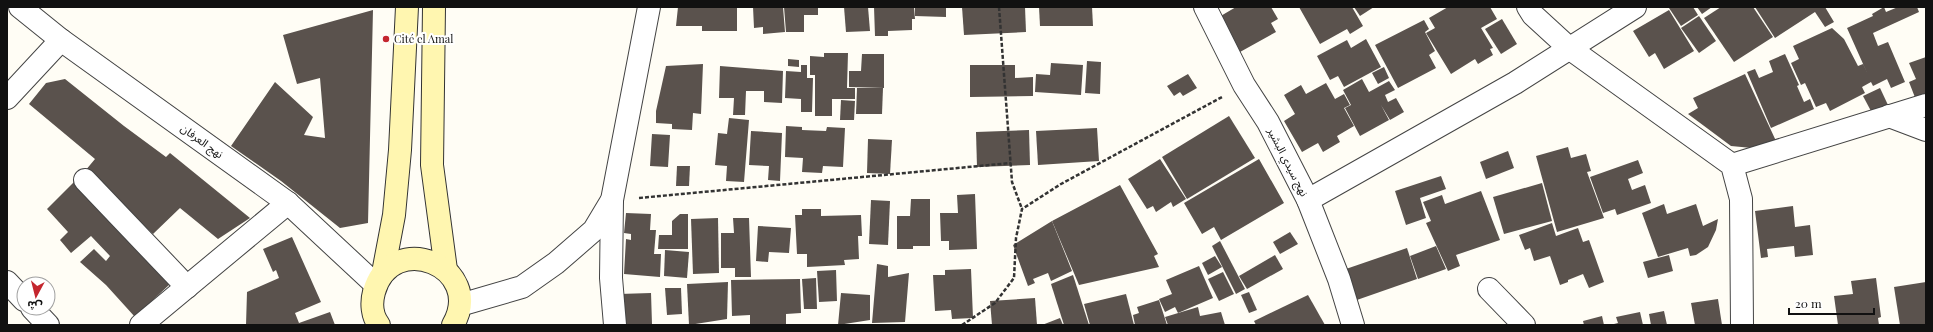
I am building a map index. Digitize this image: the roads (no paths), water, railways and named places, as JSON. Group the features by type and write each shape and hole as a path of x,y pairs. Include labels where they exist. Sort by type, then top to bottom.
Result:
{"main road":[{"path":"379,325 373,310 373,297 380,279 394,215 400,150 407,7"},
{"path":"434,7 432,165 446,270"},
{"path":"380,279 394,265 407,260 421,259 434,262 446,270 454,280 459,292 457,315"}],"street":[{"name":"نهج العرفان","path":"20,7 61,40 288,203 380,279"},
{"path":"615,325 611,278 612,200 649,7"},
{"name":"نهج سيدي البشير","path":"1205,7 1244,85 1268,122 1308,200 1339,279 1353,325"},
{"path":"1528,7 1533,15 1569,48 1732,165 1741,199 1742,325"},
{"path":"1308,200 1515,83 1635,7"},
{"path":"7,98 61,40"},
{"path":"1732,165 1926,105"},
{"path":"1889,116 1926,130"},
{"path":"85,180 187,287"},
{"path":"457,315 522,287 556,263 594,230 612,200"},
{"path":"141,325 288,203"},
{"path":"7,282 16,292"},
{"path":"1489,289 1524,325"},
{"path":"40,316 48,325"}],"place":[{"name":"Cité el Amal","path":"386,39"}]}
